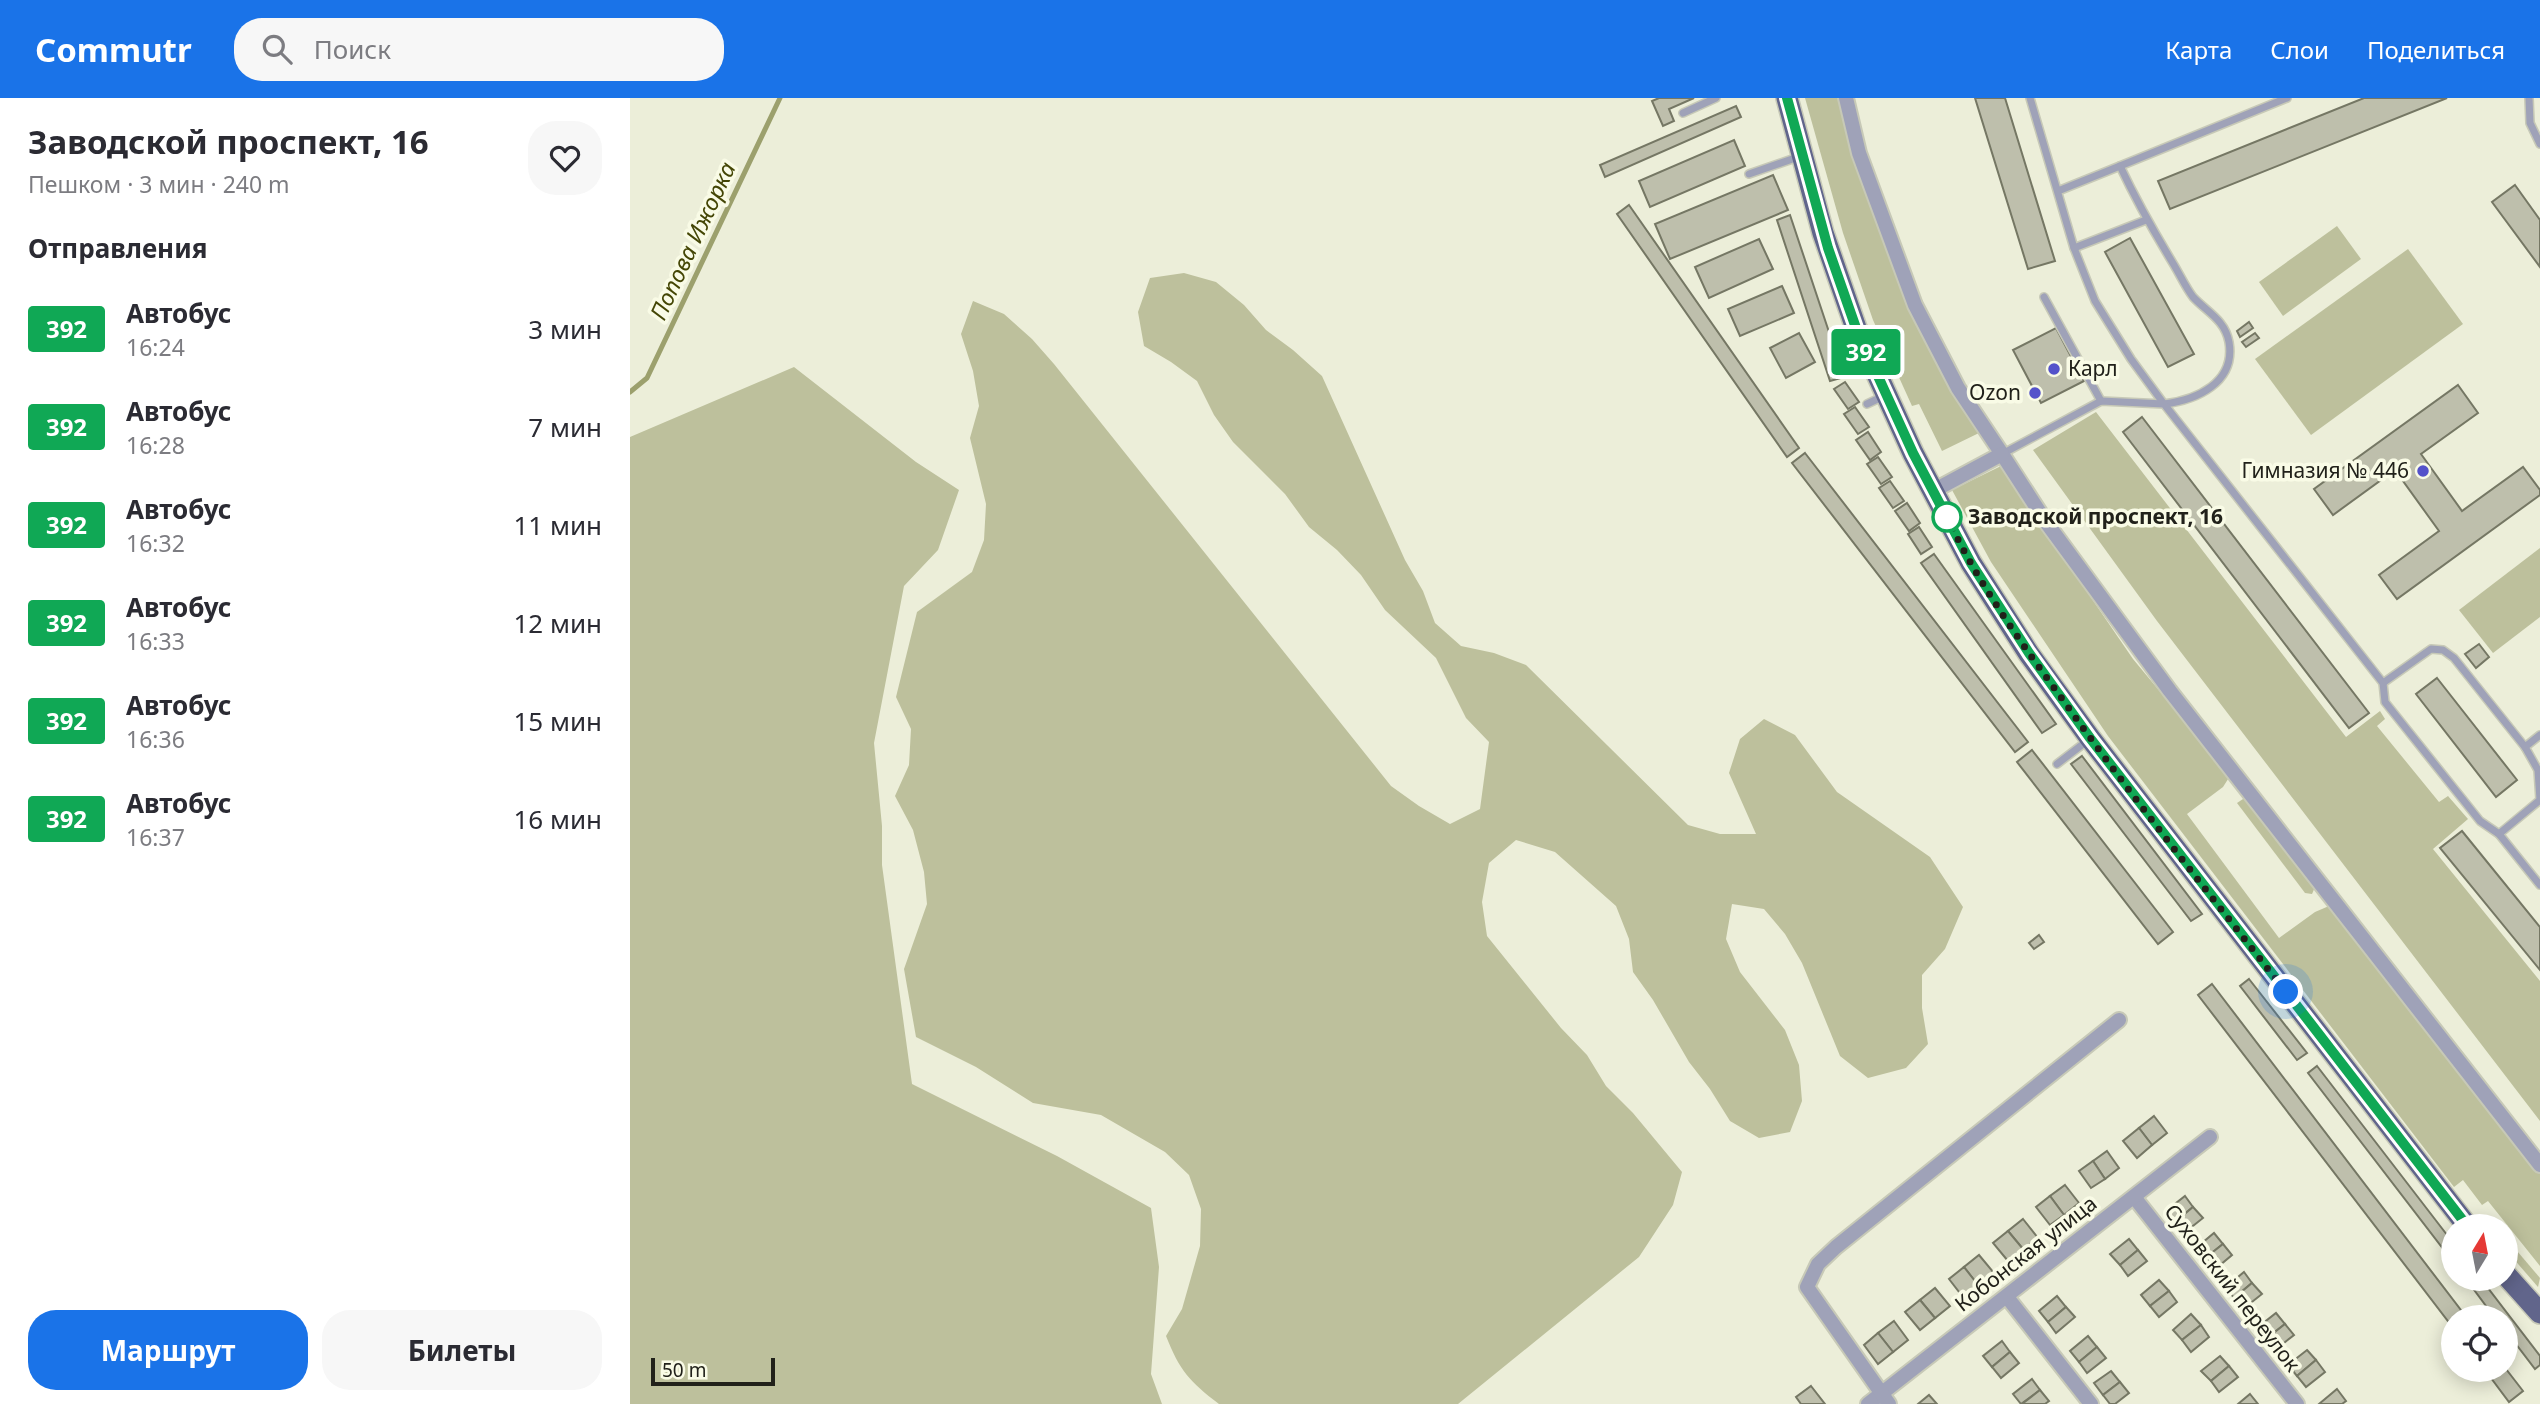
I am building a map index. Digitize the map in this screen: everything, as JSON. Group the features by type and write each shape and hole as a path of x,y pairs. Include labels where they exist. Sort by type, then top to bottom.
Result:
{"main road":[{"path":"1787,98 1801,156 1841,289 1856,328 1933,491 1978,574 2029,653 2090,738 2458,1214"},
{"path":"2518,1288 2540,1313"}],"street":[{"path":"1846,98 1859,153 1915,305 1958,388 2046,522 2170,691 2540,1165"},
{"path":"1933,491 2001,454"},
{"path":"1885,1399 1807,1287 1818,1265 1836,1247 2119,1020"},
{"name":"Кобонская улица","path":"1868,1404 1885,1399 2007,1297 2210,1137"},
{"name":"Суховский переулок","path":"2134,1197 2297,1404"},
{"path":"2007,1297 2091,1404"}],"lane":[{"path":"1683,113 1716,98"},
{"path":"2030,98 2074,248 2095,301 2132,359 2164,404 2383,683 2385,702 2480,821 2499,834 2540,885"},
{"path":"2058,191 2287,98"},
{"path":"2529,98 2530,123 2540,144"},
{"path":"1749,174 1801,156"},
{"path":"2001,454 2101,401 2164,404 2203,395 2217,381 2227,364 2229,343 2223,325 2193,297 2146,220 2120,166"},
{"path":"2074,248 2146,220"},
{"path":"2044,297 2101,401"},
{"path":"1867,404 1886,395"},
{"path":"2383,683 2431,649 2443,650 2454,658 2525,747 2538,769 2540,800 2499,834"},
{"path":"2525,747 2540,734"},
{"path":"2057,764 2090,738"}],"green space":[{"path":"1805,98 1840,98 1849,136 1902,290 1938,363 1979,433 1942,451 1919,404 1912,406 1873,320 1843,233"},
{"path":"2337,226 2361,259 2283,316 2259,282"},
{"path":"2408,249 2463,324 2311,435 2255,359"},
{"path":"1184,273 1216,282 1244,305 1266,330 1322,376 1405,560 1423,591 1435,623 1461,646 1494,653 1526,665 1688,825 1720,834 1756,834 1729,773 1740,739 1764,719 1795,735 1837,792 1930,857 1963,907 1945,949 1922,975 1922,1008 1928,1044 1906,1068 1868,1078 1840,1056 1802,963 1785,934 1764,909 1732,904 1726,939 1740,972 1785,1030 1799,1065 1802,1101 1790,1132 1759,1138 1730,1121 1689,1062 1653,1000 1633,972 1629,939 1616,906 1555,852 1516,840 1489,863 1482,902 1487,936 1561,1028 1587,1055 1606,1086 1633,1113 1682,1172 1673,1205 1639,1257 1458,1404 1219,1404 1186,1374 1166,1336 1182,1309 1200,1246 1201,1209 1189,1175 1165,1152 1101,1115 1033,1103 976,1067 916,1037 904,969 927,904 924,872 913,830 895,796 909,765 911,729 896,697 917,612 972,572 984,540 986,504 970,438 979,406 973,371 961,334 973,301 1004,314 1032,339 1054,364 1391,786 1450,824 1480,809 1489,742 1466,718 1436,658 1385,610 1361,575 1309,527 1285,494 1233,442 1214,415 1197,381 1144,346 1138,312 1150,278"},
{"path":"794,367 916,462 959,490 938,550 904,586 874,743 882,826 882,865 912,1084 1057,1156 1151,1208 1159,1267 1151,1374 1162,1404 630,1404 630,437"},
{"path":"2096,412 2346,737 2380,711 2385,719 2377,726 2439,802 2448,796 2468,819 2433,849 2540,981 2540,1121 2157,621 2033,450"},
{"path":"2001,466 2133,659 2230,776 2223,787 2187,814 2279,938 2315,912 2329,906 2540,1174 2540,1266 2518,1238 2518,1214 2498,1214 2488,1201 2482,1205 2463,1180 2454,1187 2108,736 1991,562 1952,490"},
{"path":"2540,548 2540,617 2493,653 2459,610"},
{"path":"2246,797 2315,887 2312,894 2305,893 2237,803"},
{"path":"2518,1252 2540,1278 2538,1287 2518,1264"}],"building":[{"path":"1659,98 1694,98 1669,109 1674,121 1663,126 1652,101"},
{"path":"1975,98 2005,98 2055,261 2028,269"},
{"path":"2364,98 2447,98 2170,209 2158,181"},
{"path":"1736,106 1741,117 1605,177 1600,165"},
{"path":"1734,140 1745,166 1650,207 1639,181"},
{"path":"1773,175 1788,210 1670,259 1655,224"},
{"path":"2515,185 2540,220 2540,267 2492,202"},
{"path":"1629,205 1799,448 1787,457 1617,214"},
{"path":"1790,215 1844,377 1830,381 1777,220"},
{"path":"2130,238 2194,354 2168,367 2105,252"},
{"path":"1759,239 1773,269 1709,298 1695,267"},
{"path":"1782,286 1794,313 1740,336 1728,309"},
{"path":"2249,322 2253,328 2240,337 2237,331"},
{"path":"2056,328 2084,381 2041,403 2013,350"},
{"path":"1799,333 1815,362 1786,378 1770,348"},
{"path":"2255,333 2259,338 2246,347 2242,342"},
{"path":"1845,382 1859,402 1848,409 1834,389"},
{"path":"2458,385 2478,413 2421,454 2462,511 2523,467 2540,490 2540,495 2397,599 2379,575 2439,531 2395,470 2333,515 2314,489"},
{"path":"1855,407 1869,427 1858,434 1844,414"},
{"path":"2142,417 2369,713 2349,728 2123,432"},
{"path":"1868,432 1881,452 1870,460 1856,440"},
{"path":"1805,453 2028,742 2015,752 1792,463"},
{"path":"1878,457 1892,477 1881,484 1867,464"},
{"path":"1890,481 1904,501 1893,508 1879,488"},
{"path":"1907,503 1920,523 1909,531 1895,511"},
{"path":"1919,527 1932,547 1921,554 1908,534"},
{"path":"1934,554 2056,724 2042,733 1921,563"},
{"path":"2479,644 2489,657 2476,668 2465,654"},
{"path":"2437,678 2517,780 2496,797 2416,694"},
{"path":"2032,750 2173,932 2158,944 2017,762"},
{"path":"2082,756 2202,914 2191,921 2071,764"},
{"path":"2462,831 2540,927 2540,970 2440,848"},
{"path":"2039,935 2044,942 2034,949 2029,943"},
{"path":"2249,979 2307,1053 2297,1060 2240,986"},
{"path":"2212,984 2441,1284 2441,1292 2447,1292 2457,1305 2441,1305 2441,1312 2198,995"},
{"path":"2317,1066 2441,1227 2441,1246 2308,1073"},
{"path":"2154,1116 2167,1133 2152,1145 2139,1128"},
{"path":"2139,1128 2152,1145 2137,1158 2123,1141"},
{"path":"2107,1151 2119,1168 2105,1179 2093,1161"},
{"path":"2093,1161 2105,1179 2091,1188 2079,1171"},
{"path":"2065,1185 2079,1203 2064,1215 2050,1196"},
{"path":"2050,1196 2064,1215 2050,1225 2036,1207"},
{"path":"2185,1196 2193,1207 2175,1222 2166,1211"},
{"path":"2193,1207 2203,1218 2184,1233 2175,1222"},
{"path":"2023,1219 2038,1238 2023,1249 2008,1231"},
{"path":"2008,1231 2023,1249 2008,1261 1993,1243"},
{"path":"2214,1233 2223,1244 2204,1259 2196,1248"},
{"path":"2129,1239 2138,1250 2120,1265 2110,1254"},
{"path":"2223,1244 2232,1255 2214,1270 2204,1259"},
{"path":"2138,1250 2147,1261 2128,1276 2120,1265"},
{"path":"1979,1255 1994,1273 1978,1285 1964,1267"},
{"path":"1964,1267 1978,1285 1963,1297 1949,1279"},
{"path":"2244,1272 2252,1283 2234,1298 2226,1287"},
{"path":"2159,1280 2169,1291 2150,1306 2141,1295"},
{"path":"2252,1283 2262,1294 2243,1309 2234,1298"},
{"path":"1935,1288 1950,1306 1935,1318 1920,1300"},
{"path":"2169,1291 2177,1302 2159,1317 2150,1306"},
{"path":"2476,1292 2491,1292 2501,1305 2485,1305"},
{"path":"2057,1296 2066,1307 2048,1322 2039,1311"},
{"path":"1920,1300 1935,1318 1920,1330 1905,1312"},
{"path":"2066,1307 2075,1317 2056,1333 2048,1322"},
{"path":"2276,1313 2285,1324 2266,1339 2257,1328"},
{"path":"2191,1314 2201,1325 2182,1340 2173,1330"},
{"path":"1894,1321 1908,1340 1893,1352 1878,1333"},
{"path":"2285,1324 2294,1335 2275,1350 2266,1339"},
{"path":"2201,1325 2209,1337 2191,1352 2182,1340"},
{"path":"2518,1327 2540,1356 2540,1365 2535,1369 2518,1347"},
{"path":"1878,1333 1893,1352 1878,1364 1864,1345"},
{"path":"2088,1336 2097,1347 2079,1362 2070,1351"},
{"path":"2002,1341 2010,1352 1992,1367 1983,1356"},
{"path":"2097,1347 2106,1358 2087,1373 2079,1362"},
{"path":"2307,1350 2316,1360 2297,1376 2288,1365"},
{"path":"2010,1352 2019,1363 2001,1378 1992,1367"},
{"path":"2220,1356 2229,1366 2211,1381 2201,1371"},
{"path":"2316,1360 2325,1372 2306,1387 2297,1376"},
{"path":"2229,1366 2238,1377 2219,1392 2211,1381"},
{"path":"2111,1371 2120,1382 2103,1395 2094,1383"},
{"path":"2032,1379 2040,1390 2021,1404 2013,1394"},
{"path":"2120,1382 2129,1393 2115,1404 2110,1404 2103,1395"},
{"path":"2494,1382 2516,1382 2523,1391 2509,1402"},
{"path":"1811,1386 1825,1404 1801,1404 1796,1397"},
{"path":"2337,1389 2346,1401 2342,1404 2319,1404"},
{"path":"2040,1390 2049,1401 2045,1404 2022,1404"},
{"path":"2250,1394 2258,1404 2238,1404"},
{"path":"1929,1395 1937,1404 1918,1404"}],"waterway":[{"name":"Попова Ижорка","path":"630,392 647,378 780,98"}],"bus line":[{"name":"392","path":"1787,98 1828,248 1856,328 1913,453 1971,563 2029,653 2090,738 2458,1214"}],"place":[{"name":"Карл","path":"2054,369"},
{"name":"Ozon","path":"2035,393"},
{"name":"Гимназия № 446","path":"2423,471"},
{"name":"Заводской проспект, 16","path":"1947,517"}],"route":[{"path":"1947,517 1971,563 2029,653 2090,738 2286,992"}]}
